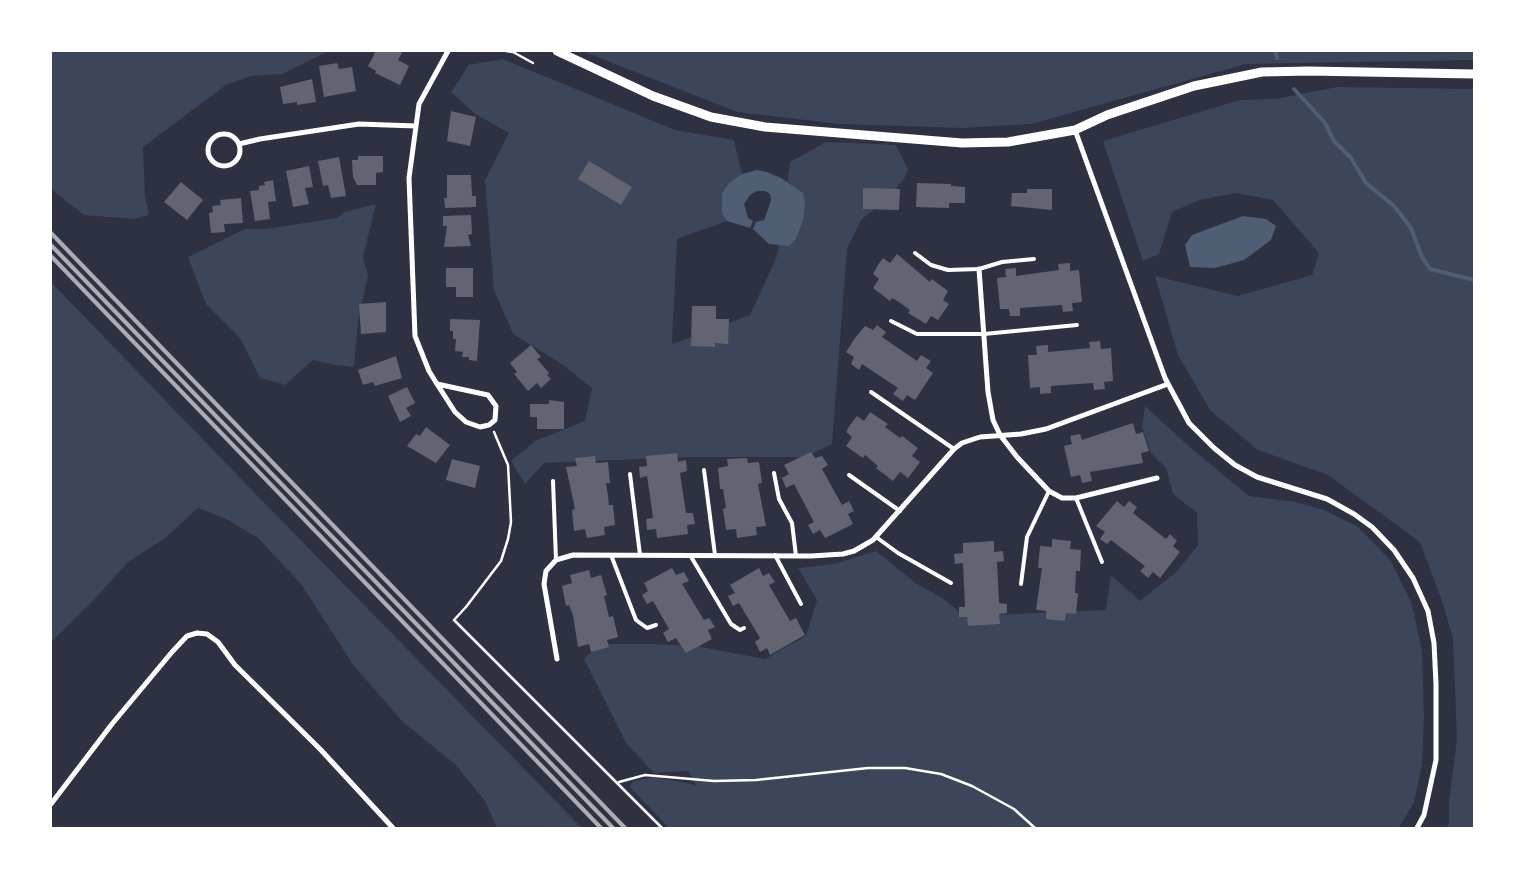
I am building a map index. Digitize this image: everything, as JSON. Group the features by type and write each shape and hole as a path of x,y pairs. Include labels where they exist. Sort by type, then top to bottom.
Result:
{"street":[{"path":"437,384 488,394 494,399 497,414 495,420 489,425 480,427 466,422 455,412 437,384 429,371 415,336 409,178 419,104 448,51"},
{"path":"557,51 690,111 764,127 962,142 1008,142 1075,130 1107,114 1194,86 1246,75 1308,70 1474,74"},
{"path":"239,144 359,124 416,126"},
{"path":"1075,130 1168,384 1189,423 1214,448 1235,465 1257,477 1327,500 1354,514 1372,527 1394,550 1413,578 1428,611 1434,644 1436,684 1436,760 1430,794 1424,815 1417,828"},
{"path":"223,133 233,136 239,144 241,151 232,165 215,164 207,154 209,142 215,136 223,133"},
{"path":"979,269 988,392 993,420 1000,435 1017,457 1049,491 1062,498 1076,498 1157,478"},
{"path":"557,659 544,584 546,571 556,560 573,555 796,556 843,554 860,548 876,536 954,449 971,439 1021,434 1046,429 1168,384"},
{"path":"51,804 112,724 172,652 187,636 197,633 207,634 218,642 235,665 320,749 393,828"}],"lane":[{"path":"916,253 931,265 948,270 979,269 1002,262 1034,259"},
{"path":"891,321 917,334 984,334 1078,325"},
{"path":"871,392 954,449"},
{"path":"704,470 716,555"},
{"path":"630,474 640,555"},
{"path":"774,474 779,499 792,523 796,556"},
{"path":"849,475 900,510"},
{"path":"553,481 556,560"},
{"path":"1021,584 1027,537 1049,491"},
{"path":"1076,498 1102,562"},
{"path":"876,536 898,554 952,583"},
{"path":"611,555 636,620 647,628 656,625"},
{"path":"690,555 731,624 740,630 744,628"},
{"path":"775,555 801,604"}],"path":[{"path":"506,51 513,52 533,62"},
{"path":"489,425 503,449 508,464 511,522 508,539 501,561 454,620 662,828"},
{"path":"618,782 645,775 714,781 756,780 868,768 905,768 941,774 972,786 1014,809 1035,828"}],"shaded area":[{"path":"51,51 329,51 282,74 251,76 226,85 143,147 145,197 149,215 134,219 84,215 51,189"},
{"path":"582,51 1474,51 1474,60 1246,64 1031,124 962,128 839,124 737,112"},
{"path":"503,59 675,130 734,140 742,174 730,182 722,214 727,221 677,239 672,344 750,315 777,256 790,162 826,142 896,145 908,169 904,179 888,198 861,220 847,249 832,444 805,457 689,457 544,463 525,484 511,461 535,441 585,421 592,388 560,363 513,334 494,290 485,180 509,133 475,114 451,92 469,65"},
{"path":"1337,87 1474,89 1474,828 1446,828 1449,823 1449,801 1457,739 1453,639 1443,604 1420,542 1328,475 1258,450 1210,410 1178,355 1155,276 1238,296 1312,275 1319,253 1273,200 1236,193 1200,200 1172,212 1159,254 1143,261 1103,141 1240,100 1276,99"},
{"path":"757,170 781,178 803,193 805,201 803,221 795,240 789,246 769,244 753,229 756,222 764,220 771,200 770,194 765,191 757,191 750,195 744,204 748,218 753,221 750,228 727,221 722,214 722,193 730,182 742,174"},
{"path":"376,204 363,257 368,275 358,321 354,367 313,360 285,385 260,378 240,338 206,304 188,257 245,229 266,229 337,218 345,212"},
{"path":"1243,216 1266,219 1276,226 1271,240 1244,260 1215,268 1190,267 1185,245 1192,235"},
{"path":"51,282 582,828 497,828 485,801 456,765 403,722 354,666 301,584 258,538 226,519 198,508 164,539 128,562 95,599 51,642"},
{"path":"1145,406 1192,449 1249,496 1296,502 1324,510 1357,526 1391,561 1412,604 1422,652 1424,718 1422,765 1414,802 1399,828 669,828 629,786 634,781 655,777 696,785 688,771 654,773 626,743 584,659 600,644 651,644 696,646 765,659 806,636 817,600 798,568 834,564 876,551 917,584 944,599 964,616 1106,610 1111,575 1140,601 1176,572 1198,545 1197,513 1173,494 1166,468 1151,453 1142,427"}],"building":[{"path":"372,51 403,51 398,60 409,66 400,85 375,73 376,71 368,66 375,53"},
{"path":"337,63 339,69 352,67 356,91 324,97 319,66"},
{"path":"312,79 316,102 297,105 297,102 283,104 280,87"},
{"path":"451,111 476,117 470,146 447,141"},
{"path":"358,156 383,156 383,172 376,173 376,185 357,185 353,177 352,160 358,160"},
{"path":"339,157 346,196 331,198 328,185 323,186 318,161"},
{"path":"589,161 632,187 621,205 578,179"},
{"path":"309,166 313,187 305,188 309,204 293,207 286,171"},
{"path":"447,175 471,175 472,196 476,196 476,207 445,208 444,198 447,198"},
{"path":"273,180 276,201 268,202 270,219 255,221 250,191 259,190 259,186 265,185 264,182"},
{"path":"181,182 203,200 187,220 164,202"},
{"path":"917,183 951,184 951,186 965,187 965,203 949,203 949,208 916,207"},
{"path":"863,188 900,189 899,210 863,209"},
{"path":"1027,189 1052,189 1052,210 1011,206 1012,193 1027,193"},
{"path":"241,198 243,223 224,224 225,232 211,233 209,213 213,212 212,206 221,205 220,200"},
{"path":"471,215 472,234 468,235 471,246 444,247 447,226 443,226 443,216"},
{"path":"897,254 930,282 932,279 948,291 943,300 949,304 938,320 931,316 926,324 908,313 910,310 899,302 892,298 890,301 873,288 879,279 873,274 878,265 883,258 890,263"},
{"path":"1070,263 1070,271 1079,270 1082,302 1072,303 1073,311 1063,312 1062,305 1020,308 1020,316 1010,316 1009,309 1000,309 997,278 1006,277 1005,269 1016,268 1016,276 1059,270 1058,264"},
{"path":"446,268 473,268 473,297 456,297 456,287 446,287"},
{"path":"386,302 386,332 361,334 359,304"},
{"path":"692,306 716,306 716,319 729,319 728,344 715,343 715,347 691,346"},
{"path":"450,319 480,320 477,361 469,360 469,357 462,357 463,352 455,351 456,339 453,339 453,331 450,331"},
{"path":"877,325 886,332 882,337 917,361 921,355 931,361 926,368 933,373 915,400 907,395 903,401 893,394 898,388 862,364 859,370 851,364 854,357 846,352 855,338 865,326 873,330"},
{"path":"1100,341 1101,349 1111,348 1113,381 1104,382 1105,389 1094,390 1093,383 1051,386 1051,393 1040,394 1040,387 1030,388 1028,355 1037,355 1036,346 1048,345 1048,352 1090,348 1089,342"},
{"path":"531,345 541,357 537,359 549,373 547,375 551,379 541,388 537,383 528,391 514,374 517,372 510,363"},
{"path":"396,356 402,378 375,386 373,382 363,385 358,370"},
{"path":"407,387 415,403 406,408 411,416 400,422 388,396"},
{"path":"549,400 564,402 564,429 537,429 537,417 530,417 530,404 549,404"},
{"path":"870,412 888,424 885,427 900,438 902,436 918,448 912,456 920,462 908,478 900,472 893,481 876,468 878,466 865,455 863,458 846,446 852,437 846,432 850,425 857,416 864,421"},
{"path":"1133,423 1136,434 1143,432 1149,451 1141,453 1143,463 1090,472 1092,481 1082,483 1080,475 1071,477 1064,446 1072,444 1070,436 1080,434 1082,440"},
{"path":"426,427 450,445 436,463 407,446 416,434 420,436"},
{"path":"811,452 815,458 822,456 828,465 822,469 842,505 849,501 854,511 848,514 853,524 825,538 820,530 813,534 808,525 814,522 794,484 786,488 782,478 789,474 784,465"},
{"path":"677,453 678,462 686,460 687,471 680,473 686,513 693,513 695,524 687,525 688,534 657,538 656,529 647,530 646,519 653,518 647,476 640,478 639,467 647,466 646,456"},
{"path":"595,456 596,463 608,462 610,483 606,483 609,505 613,505 615,525 604,527 605,535 587,538 585,529 574,531 572,510 575,509 566,467 577,466 575,458"},
{"path":"747,458 748,463 759,462 762,483 758,484 766,526 756,527 757,535 737,538 736,529 726,530 723,509 726,508 723,489 720,489 718,468 728,466 727,459"},
{"path":"452,459 480,466 475,488 446,480"},
{"path":"1117,501 1124,507 1129,501 1137,507 1133,513 1166,539 1170,534 1177,541 1173,546 1180,552 1160,578 1153,572 1148,578 1140,571 1145,566 1111,540 1107,544 1100,539 1105,532 1096,526"},
{"path":"1052,539 1071,541 1070,549 1081,550 1080,571 1076,571 1075,593 1078,593 1076,614 1066,613 1065,621 1046,619 1046,611 1036,610 1042,568 1038,568 1040,546 1052,547"},
{"path":"994,541 994,552 1003,551 1004,561 997,562 999,603 1007,604 1007,613 999,614 1000,624 968,626 967,617 959,617 959,607 965,607 963,563 955,564 954,554 963,553 963,543"},
{"path":"672,568 676,575 684,572 689,581 682,584 704,620 709,618 715,627 708,630 712,639 686,653 676,638 668,642 663,633 669,629 653,601 647,604 642,595 648,591 644,583"},
{"path":"759,568 763,576 769,573 775,582 769,585 790,621 796,618 805,635 770,655 767,648 760,652 755,642 760,638 739,603 733,606 728,596 735,593 730,585"},
{"path":"589,570 591,578 601,575 607,595 604,596 609,617 613,616 618,637 607,640 609,647 591,652 589,644 578,647 573,615 569,605 566,606 562,586 572,583 570,575"}],"waterway":[{"path":"1275,51 1277,58"},
{"path":"1294,89 1325,123 1334,141 1351,158 1366,183 1394,206 1411,228 1422,257 1430,269 1474,280"}],"railway":[{"path":"51,233 625,828"},
{"path":"51,245 613,828"},
{"path":"51,256 601,828"}]}
